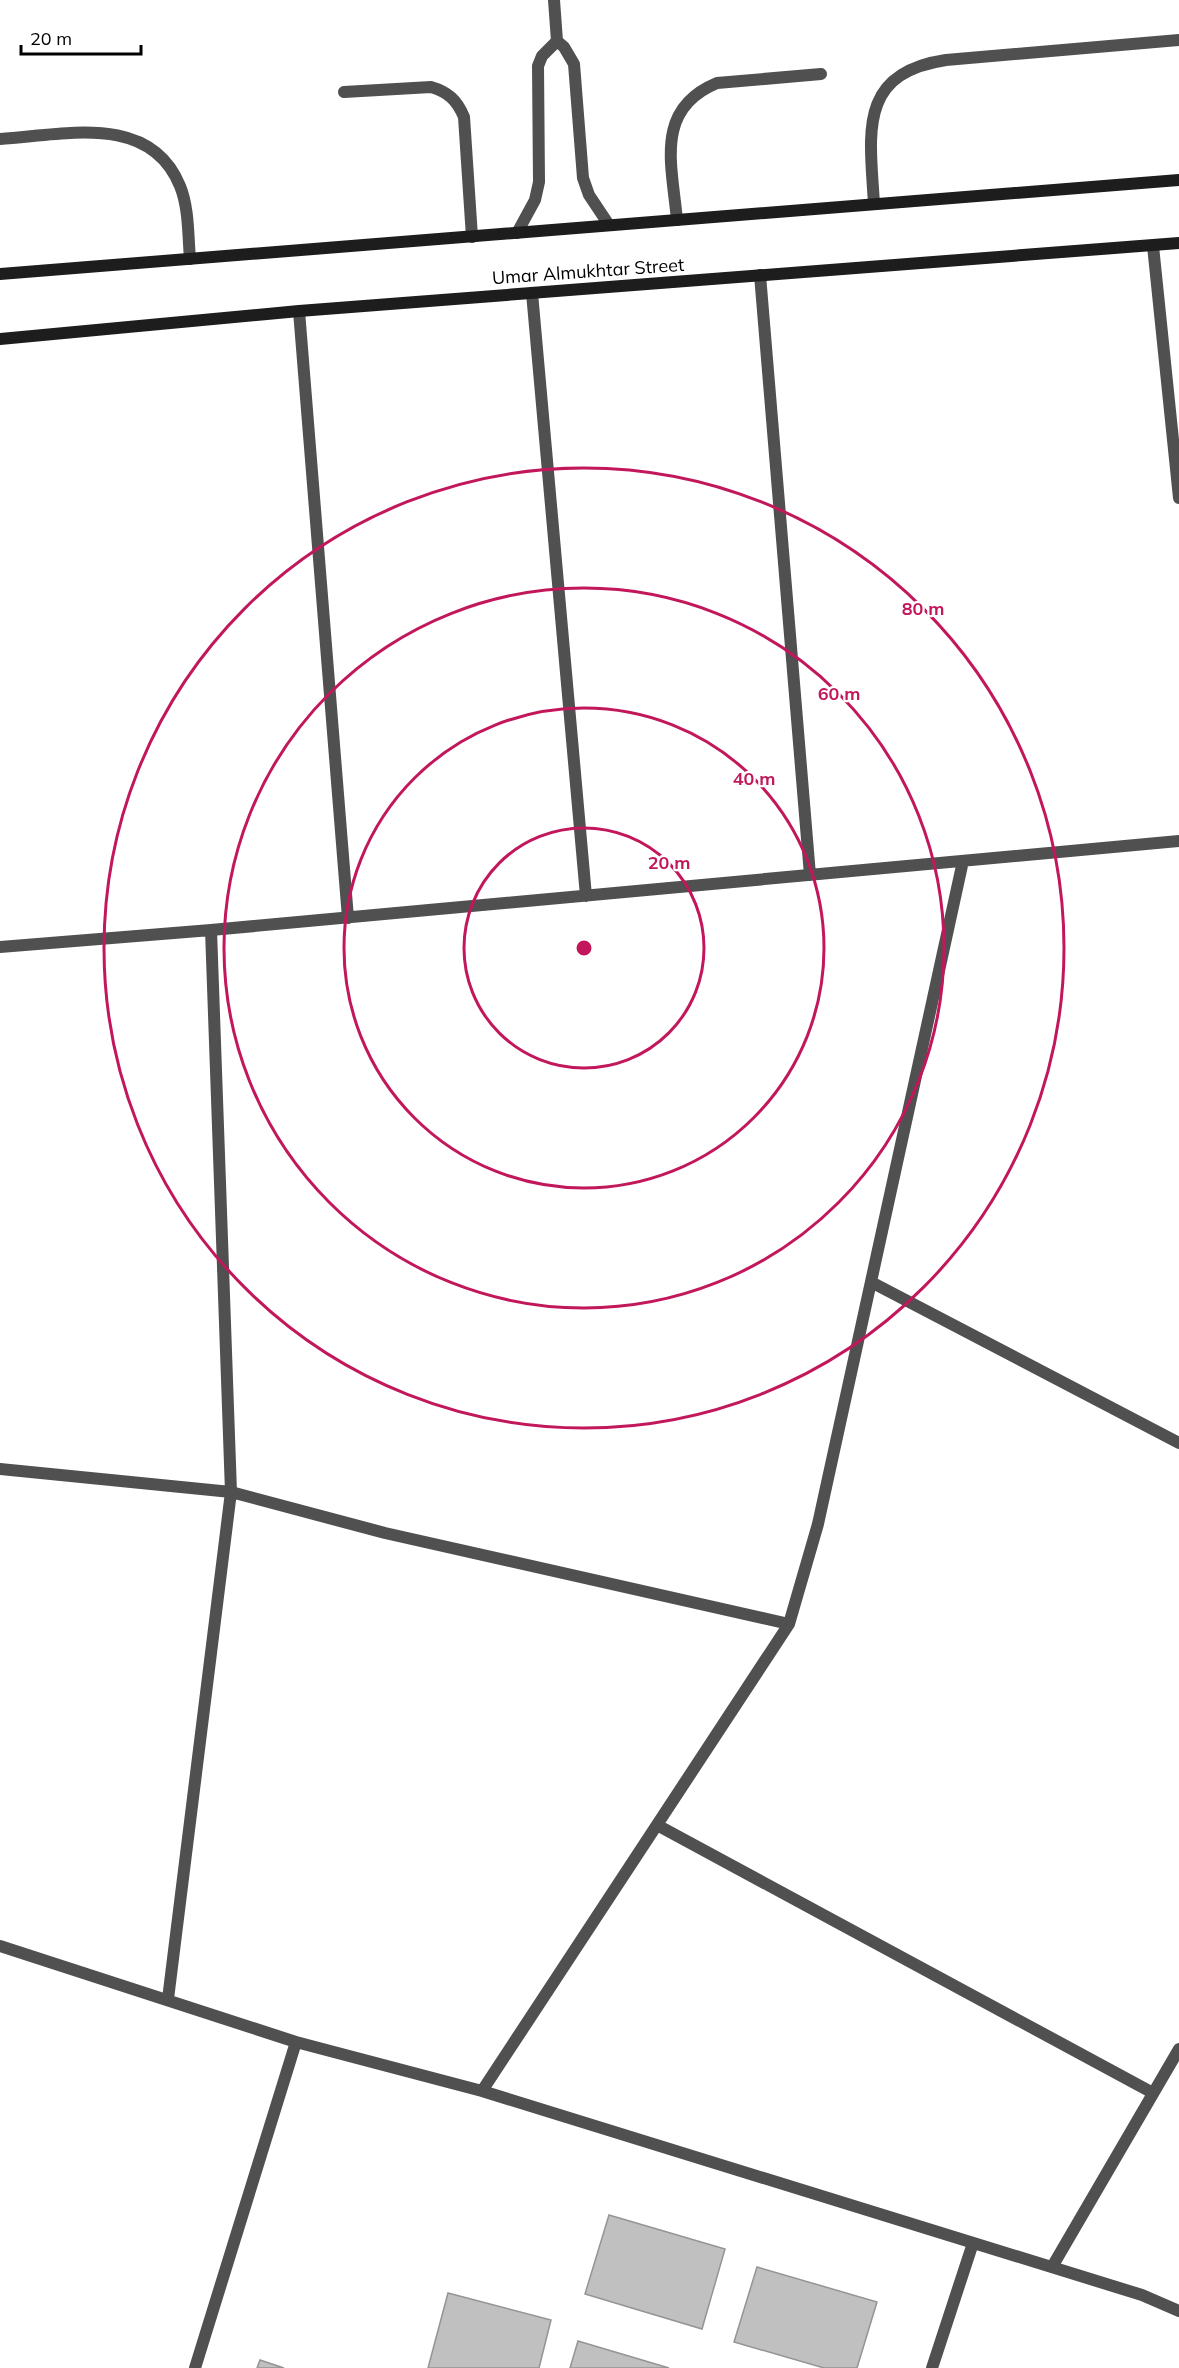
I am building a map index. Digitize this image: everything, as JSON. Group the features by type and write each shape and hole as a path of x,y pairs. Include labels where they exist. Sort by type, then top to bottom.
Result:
{"street":[{"path":"554,0 557,41 564,47 574,64 583,178 589,195 609,225"},
{"path":"874,204 870,126 876,105 887,87 904,72 924,63 946,60 1179,40"},
{"path":"517,233 531,208 540,182 538,66 542,56 557,41"},
{"path":"677,220 670,140 673,124 680,110 690,98 717,83 820,74"},
{"path":"344,92 431,87 443,90 460,106 464,117 472,237"},
{"path":"0,139 112,133 134,138 154,150 170,167 181,188 190,260"},
{"path":"0,274 1179,180"},
{"name":"Umar Almukhtar Street","path":"0,339 299,311 1179,243"},
{"path":"1153,246 1179,498"},
{"path":"760,275 810,875"},
{"path":"532,293 586,896"},
{"path":"299,311 348,918"},
{"path":"0,947 348,918 1179,841"},
{"path":"482,2091 789,1624 818,1524 963,861"},
{"path":"168,1999 231,1492 211,930"},
{"path":"871,1282 1179,1443"},
{"path":"0,1469 231,1492 385,1533 789,1624"},
{"path":"657,1825 1153,2093"},
{"path":"0,1946 296,2042 482,2091 1052,2267 1142,2295 1179,2311"},
{"path":"195,2368 296,2042"},
{"path":"1052,2267 1179,2049"},
{"path":"932,2368 973,2243"}],"building":[{"path":"609,2215 725,2249 702,2329 585,2294"},
{"path":"757,2267 877,2302 857,2368 824,2368 734,2342"},
{"path":"448,2293 551,2320 539,2368 428,2368"},
{"path":"578,2341 669,2368 570,2368"},
{"path":"260,2360 284,2368 257,2368"}]}
